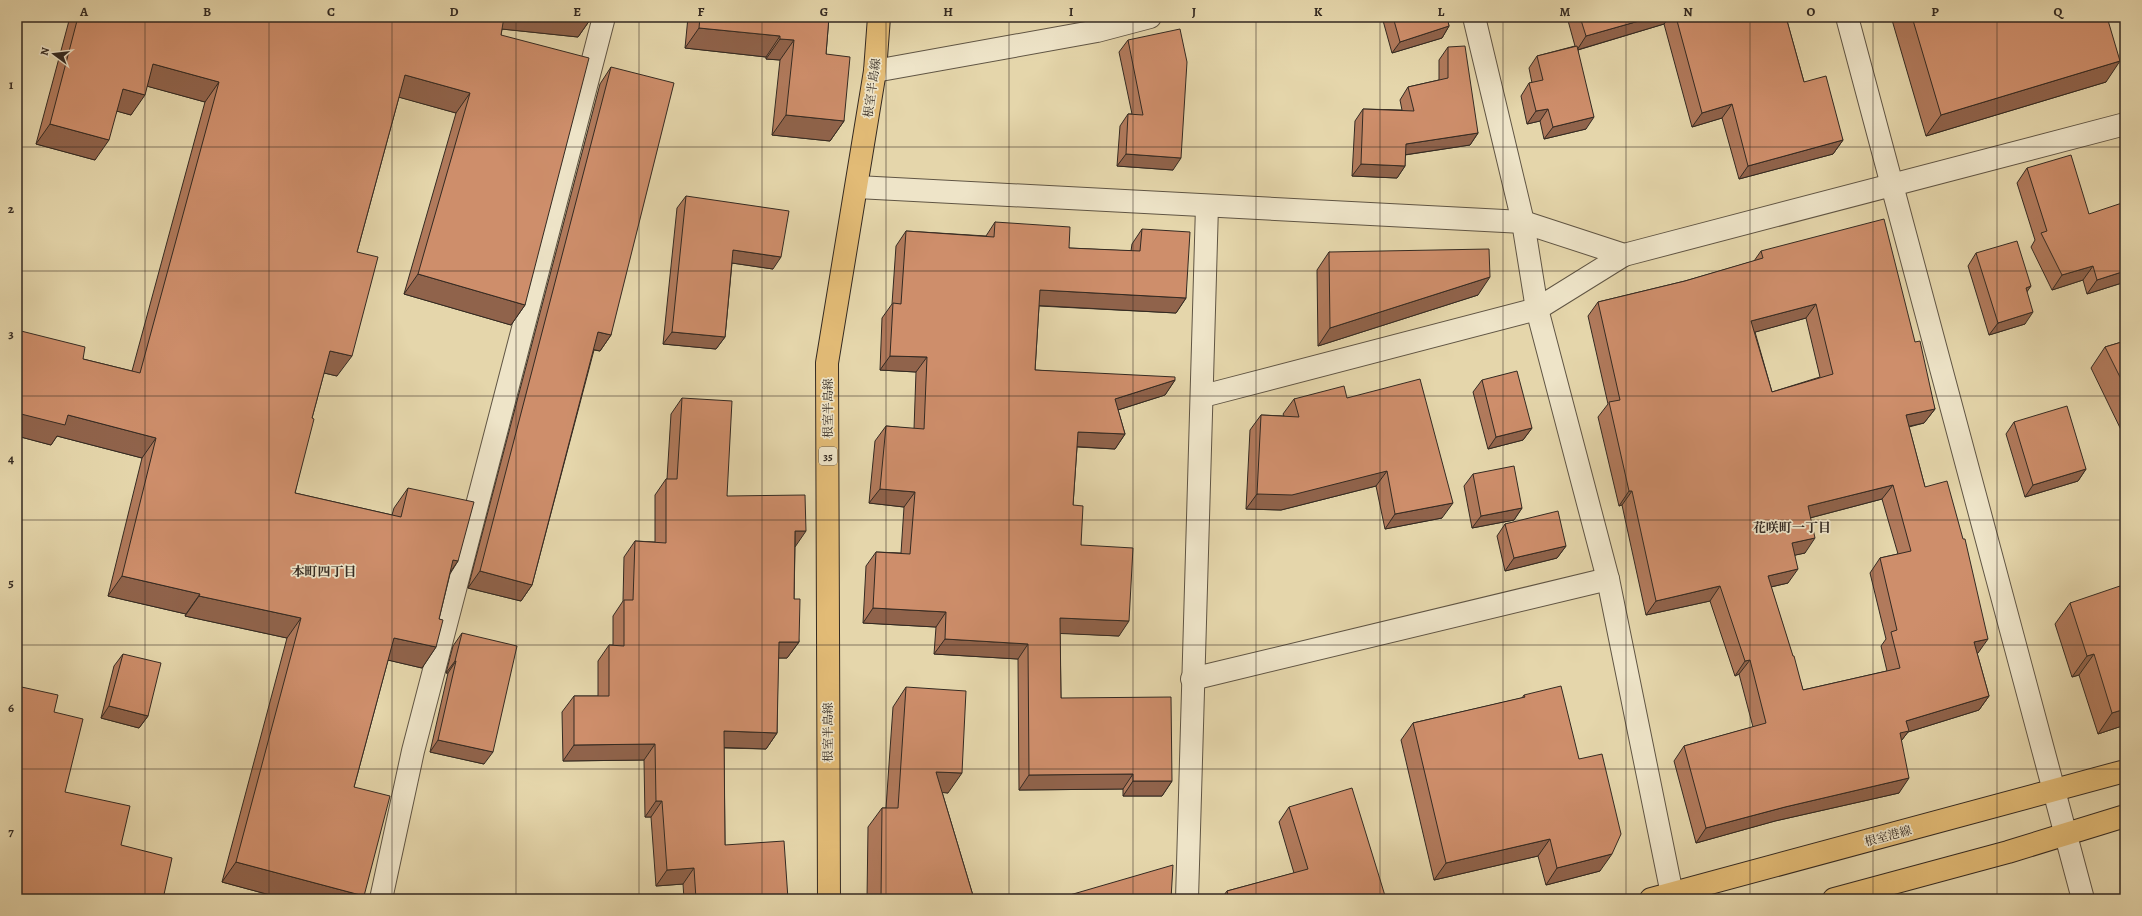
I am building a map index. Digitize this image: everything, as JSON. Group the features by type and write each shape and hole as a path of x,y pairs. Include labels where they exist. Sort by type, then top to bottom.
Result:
{"main road":[{"name":"根室半島線","path":"829,899 827,363 875,71 879,17"},
{"name":"根室港線","path":"1651,899 1672,896 2125,771"},
{"path":"1834,899 2008,852 2125,816"}],"street":[{"path":"381,899 413,751 604,17"},
{"path":"875,71 1097,31 1150,17"},
{"path":"1474,17 1523,222 1537,309 1608,579 1672,896"},
{"path":"1847,17 1891,186 2040,731 2053,790 2084,899"},
{"path":"1203,396 1537,309 1624,255 2125,124"},
{"path":"857,187 1523,222 1624,255"},
{"path":"1187,899 1192,679 1203,396 1207,206"},
{"path":"1192,679 1608,579"}],"building":[{"path":"78,17 504,17 501,35 589,58 525,305 418,274 470,93 405,75 357,252 378,257 352,356 330,351 312,418 314,419 295,493 401,517 408,488 474,502 458,561 453,560 439,619 443,620 436,647 394,638 354,787 390,796 364,896 236,862 301,618 199,596 200,594 122,576 156,438 68,415 65,425 17,413 17,330 85,347 83,359 140,373 219,82 153,64 145,95 123,89 109,140 50,124"},
{"path":"700,17 829,17 826,54 850,57 844,121 786,115 794,40 780,39 780,36 699,28"},
{"path":"1393,17 1447,17 1449,26 1400,42"},
{"path":"1580,17 1653,17 1586,36"},
{"path":"1676,17 1786,17 1804,82 1826,76 1843,140 1748,166 1732,104 1702,113"},
{"path":"1912,17 2107,17 2120,61 1941,115"},
{"path":"1180,29 1187,62 1181,158 1126,154 1128,114 1143,115 1128,40"},
{"path":"1465,46 1478,133 1406,144 1405,166 1361,164 1363,109 1414,111 1408,87 1448,78 1448,47"},
{"path":"1577,46 1594,117 1553,127 1548,109 1536,111 1529,83 1543,80 1537,56"},
{"path":"611,67 674,83 611,335 598,332 532,585 480,571"},
{"path":"2071,155 2089,214 2125,202 2125,271 2097,280 2093,266 2062,275 2041,233 2047,231 2027,168"},
{"path":"686,196 789,211 781,257 733,250 725,337 672,332"},
{"path":"1884,219 1915,342 1920,341 1935,409 1906,415 1925,487 1947,481 1963,539 1965,539 1988,639 1974,642 1989,696 1906,721 1909,731 1900,733 1909,778 1785,807 1706,828 1684,746 1766,723 1750,660 1745,661 1720,586 1656,601 1632,491 1629,491 1609,402 1620,400 1598,302 1685,281 1763,258 1761,251","holes":["1816,304 1833,374 1772,392 1751,321","1893,485 1911,551 1880,558 1897,630 1891,632 1900,668 1803,690 1794,656 1768,576 1798,569 1792,543 1815,538 1808,506"]},
{"path":"995,222 1070,227 1069,248 1140,251 1142,229 1190,232 1186,298 1040,290 1035,370 1175,377 1175,380 1115,399 1125,434 1078,432 1073,505 1083,506 1081,545 1133,548 1129,621 1060,618 1061,698 1171,697 1172,781 1133,781 1133,774 1029,775 1028,644 945,639 946,612 873,608 876,552 910,554 915,492 880,489 886,426 924,429 927,357 890,356 893,303 901,304 906,231 994,237"},
{"path":"2017,241 2031,286 2026,288 2033,312 1998,323 1976,253"},
{"path":"1489,249 1490,277 1330,328 1329,252"},
{"path":"2125,341 2125,387 2105,347"},
{"path":"1517,371 1532,428 1496,437 1482,380"},
{"path":"1420,379 1453,503 1395,514 1387,471 1292,495 1257,494 1261,415 1299,417 1294,399 1344,386 1347,398"},
{"path":"682,398 732,401 727,496 805,495 806,531 795,531 794,599 800,599 799,642 779,642 777,733 724,731 725,845 784,841 788,899 696,899 694,868 667,870 662,801 656,801 655,744 574,745 574,696 609,696 609,645 624,646 624,600 633,600 635,541 666,543 666,479 677,479"},
{"path":"2067,406 2086,469 2033,485 2014,422"},
{"path":"1514,466 1522,508 1481,516 1473,474"},
{"path":"1558,511 1566,546 1514,558 1505,524"},
{"path":"2120,586 2125,600 2125,709 2112,713 2094,654 2087,656 2070,603"},
{"path":"462,633 517,646 493,752 438,740"},
{"path":"123,654 161,663 148,716 109,706"},
{"path":"17,686 58,695 54,712 83,719 65,792 130,806 121,845 172,858 163,899 17,899"},
{"path":"1561,686 1579,759 1602,754 1621,834 1612,854 1557,868 1550,839 1446,863 1413,723 1525,697 1524,695"},
{"path":"906,687 966,691 962,773 936,772 974,899 881,899 882,808 898,808"},
{"path":"1352,788 1386,899 1229,899 1227,891 1308,869 1289,807"},
{"path":"1173,865 1171,899 1056,899"}],"district":[{"name":"花咲町一丁目","path":"1792,527"},
{"name":"本町四丁目","path":"324,571"}]}
